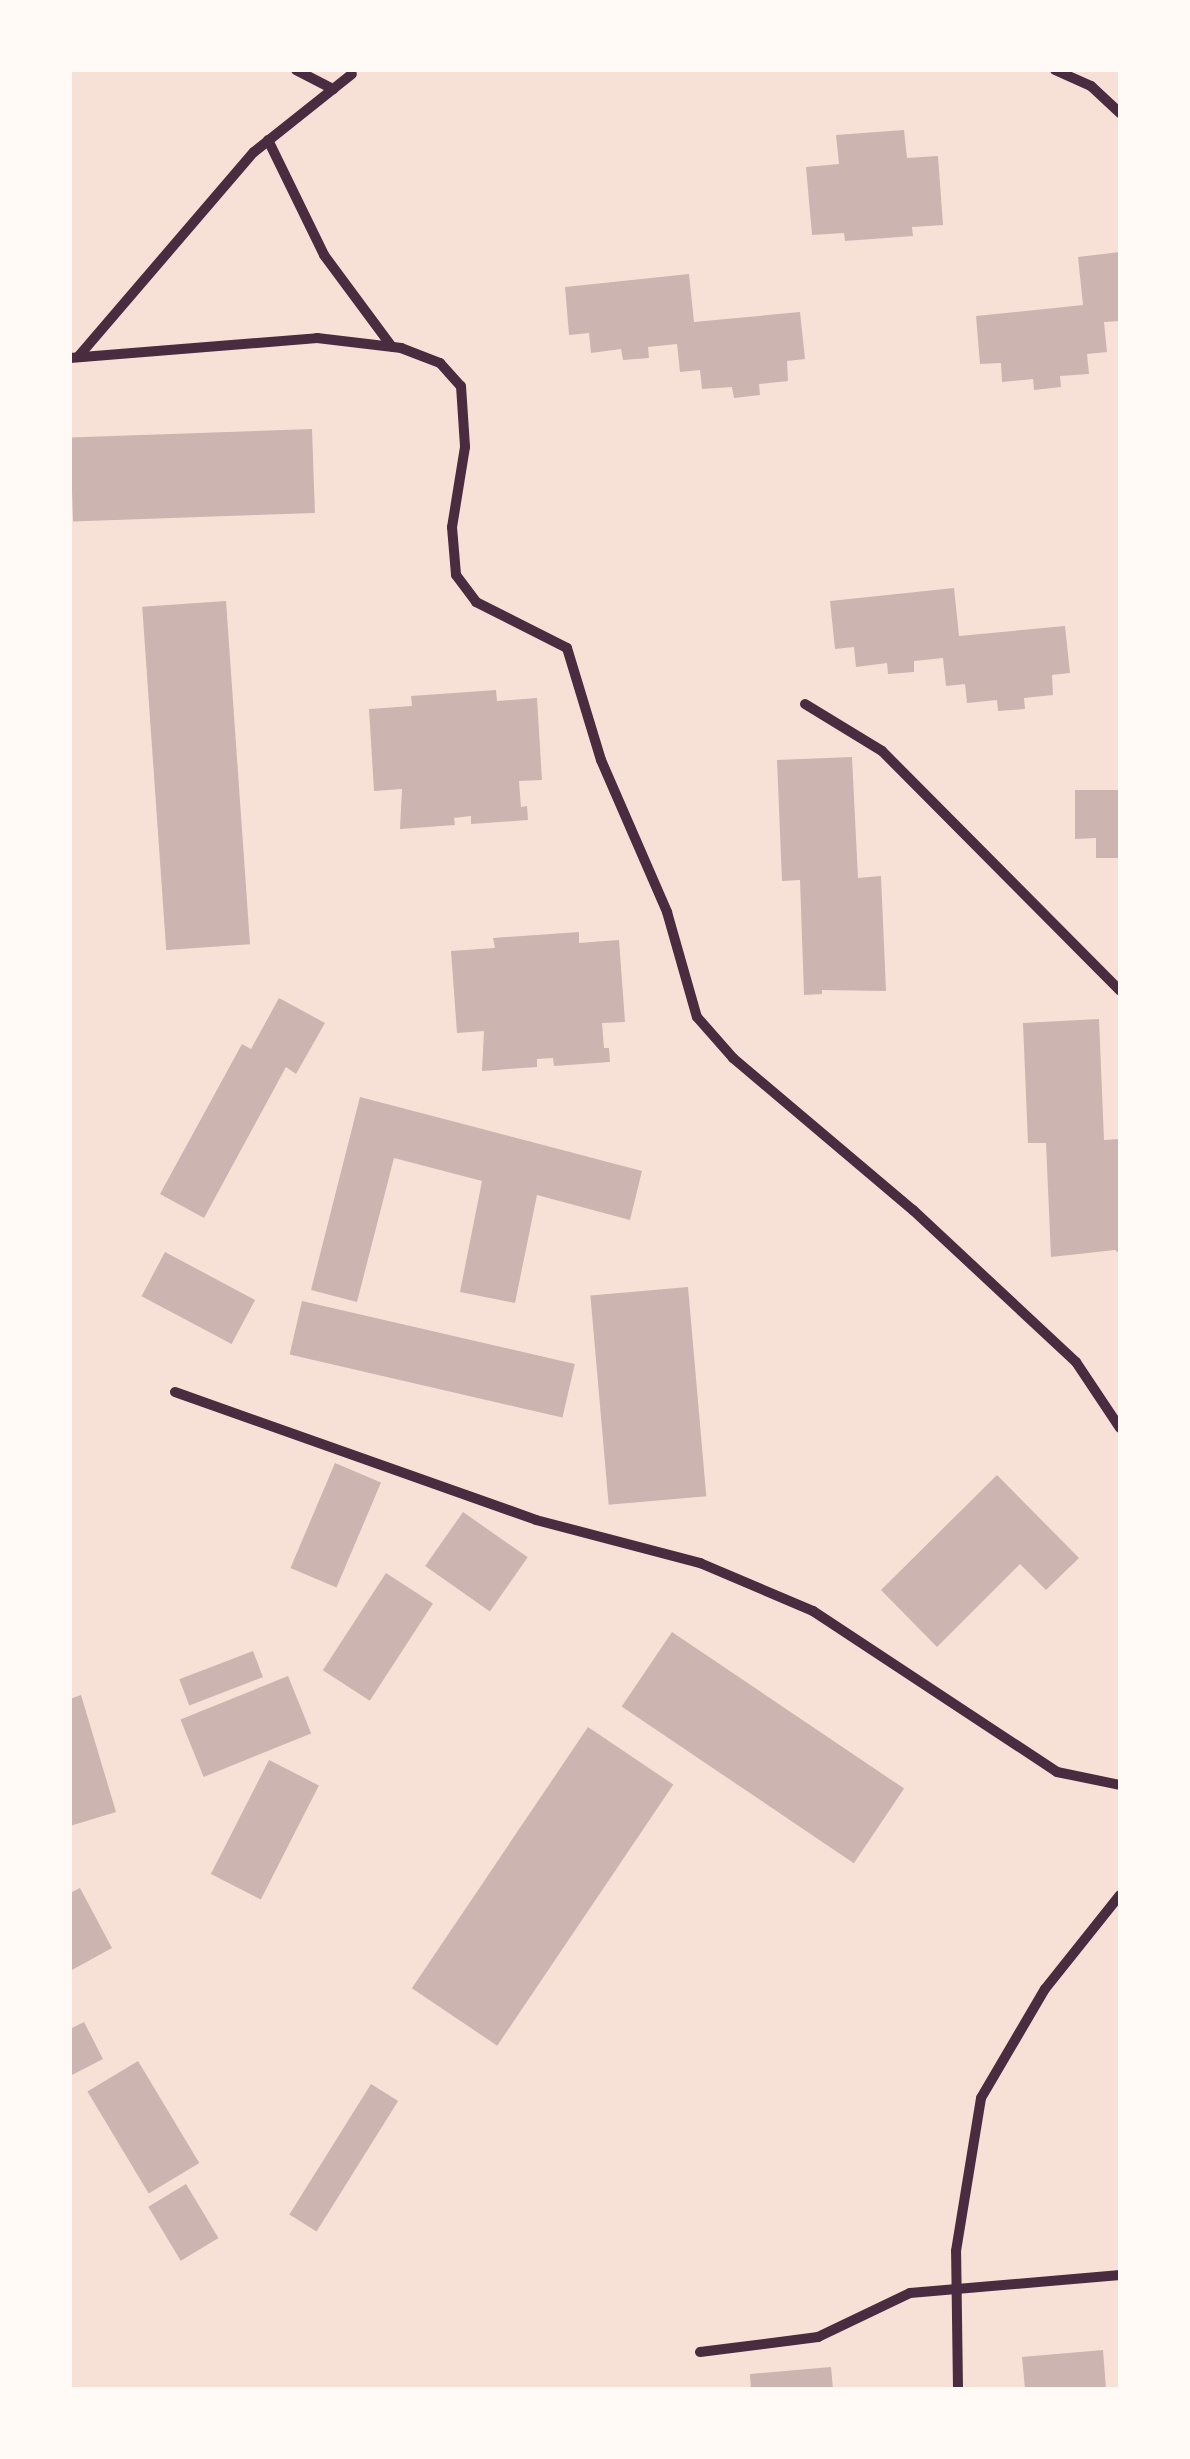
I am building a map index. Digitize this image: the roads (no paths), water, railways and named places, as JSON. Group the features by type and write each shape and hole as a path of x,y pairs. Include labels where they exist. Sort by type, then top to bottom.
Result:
{"street":[{"path":"296,70 332,89"},
{"path":"1055,70 1091,86 1120,113"},
{"path":"74,358 254,152 352,74"},
{"path":"268,140 324,255 392,347"},
{"path":"74,358 317,338 392,347 440,362 461,386 465,447 452,527 456,576 476,602 567,648 602,760 667,912 697,1017 734,1058 913,1210 1076,1362 1120,1428"},
{"path":"805,704 882,752 1120,990"},
{"path":"176,1392 536,1520 700,1563 813,1611 1057,1772 1120,1785"},
{"path":"958,2389 956,2251 981,2098 1045,1989 1120,1894"},
{"path":"700,2352 818,2337 910,2293 1120,2275"}]}
